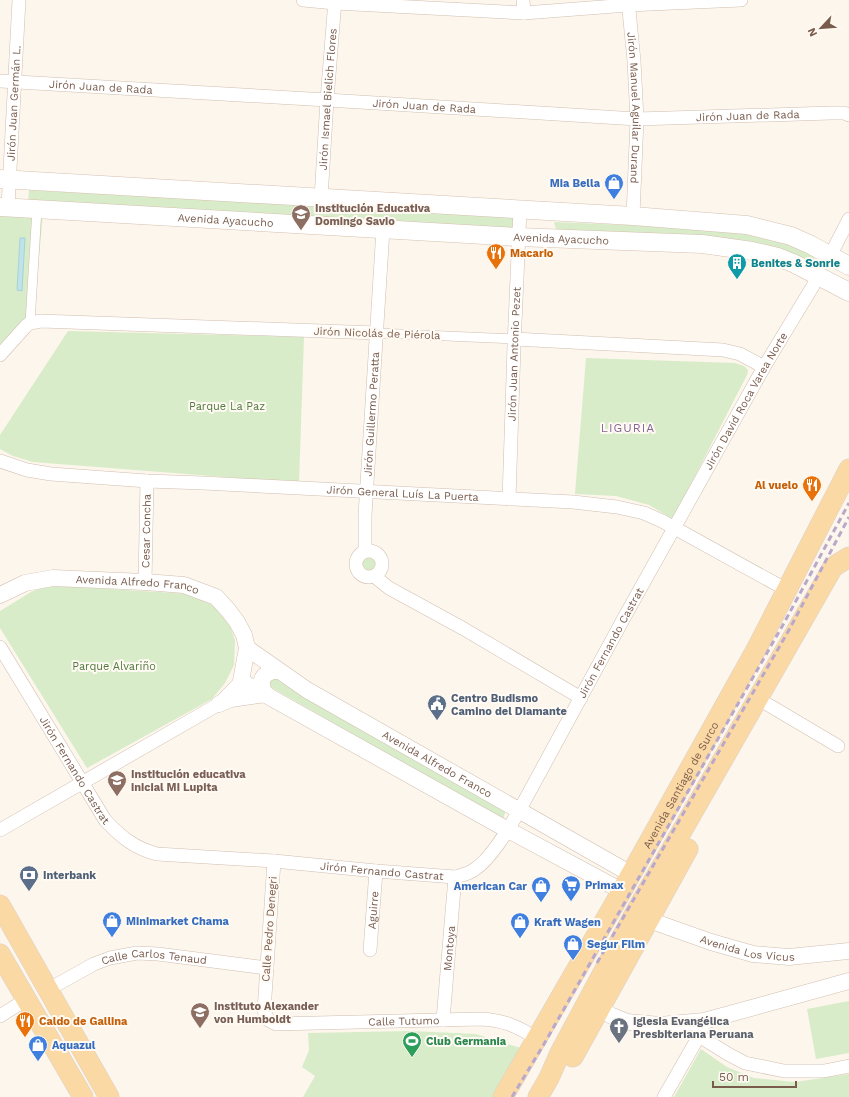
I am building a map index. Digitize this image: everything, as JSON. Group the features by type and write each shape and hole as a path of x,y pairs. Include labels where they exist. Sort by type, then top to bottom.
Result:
{"main road":[{"path":"5,179 633,216 747,225 791,236 849,266"},
{"name":"Avenida Ayacucho","path":"4,207 518,237 702,244 752,251 778,257 795,264 849,292"},
{"name":"Avenida Santiago de Surco","path":"503,1097 626,883 757,648 849,469"},
{"path":"529,1097 543,1074 568,1053 600,1009 649,920 833,567 849,557"},
{"path":"538,1097 549,1088 568,1053 635,913 763,702 801,649 849,564"},
{"path":"757,648 763,702"},
{"path":"0,905 109,1097"},
{"path":"0,954 83,1097"},
{"path":"27,999 49,1019 94,1097"},
{"path":"62,1013 83,1029 120,1097"}],"street":[{"name":"Jirón Juan Germán L.","path":"4,207 5,179 15,82 19,0"},
{"path":"303,0 523,6 741,0"},
{"name":"Jirón Ismael Bielich Flores","path":"322,198 327,100 335,1"},
{"name":"Jirón Manuel Aguilar Durand","path":"628,3 634,61 637,119 633,216"},
{"name":"Jirón Juan de Rada","path":"0,81 637,119 831,113 844,113 849,115"},
{"path":"0,355 30,323 37,209"},
{"name":"Jirón Juan Antonio Pezet","path":"509,499 520,209"},
{"path":"830,256 849,219"},
{"name":"Jirón Guillermo Peratta","path":"366,550 366,492 383,229"},
{"name":"Jirón David Roca Varea Norte","path":"675,528 764,367 819,276"},
{"name":"Jirón Nicolás de Piérola","path":"30,323 45,321 377,333 723,350 740,354 764,367"},
{"name":"Jirón General Luís La Puerta","path":"0,461 27,470 51,474 147,481 573,502 617,507 644,513 662,521 787,590"},
{"name":"Cesar Concha","path":"145,582 147,481"},
{"name":"Jirón Fernando Castrat","path":"0,647 104,820 130,843 157,854 274,861 455,877 475,870 480,866 496,847 508,829 675,528"},
{"path":"366,550 374,551 381,557 381,570 374,576 370,577 362,575 356,568 355,564 358,555 366,550"},
{"path":"374,576 389,588 464,629 581,698"},
{"name":"Avenida Alfredo Franco","path":"0,595 25,583 53,578 184,585 216,597 237,622 244,635 247,648 241,681 583,871 626,883"},
{"name":"Avenida Alfredo Franco","path":"247,648 307,690 593,853 626,883"},
{"path":"0,830 219,704 231,699 266,694 261,683 263,677 270,672 280,671"},
{"path":"219,704 241,681"},
{"path":"763,702 838,746"},
{"path":"583,871 593,853"},
{"name":"Calle Pedro Denegri","path":"268,1020 264,1011 274,861"},
{"name":"Aguirre","path":"370,950 376,871"},
{"name":"Montoya","path":"443,1020 455,877"},
{"name":"Avenida Los Vicus","path":"649,920 711,942 753,954 789,957 849,951"},
{"name":"Calle Carlos Tenaud","path":"49,989 94,964 110,958 137,953 158,954 266,968"},
{"path":"600,1009 627,1022 702,1028 849,981"},
{"path":"0,1016 27,999"},
{"name":"Calle Tutumo","path":"268,1020 276,1024 495,1019 515,1026 537,1039"},
{"path":"702,1028 728,1054 744,1063 784,1071 824,1071 849,1066"},
{"path":"664,1097 702,1028"}],"green space":[{"path":"29,190 515,217 515,230 28,203"},
{"path":"0,210 43,213 34,314 0,345"},
{"path":"554,222 725,229 782,239 815,255 813,262 748,245 557,233"},
{"name":"Parque La Paz","path":"68,331 304,337 299,483 33,462 13,456 0,449 0,435"},
{"path":"586,358 735,363 744,366 748,370 747,375 673,519 649,505 616,496 575,494"},
{"path":"366,555 372,555 377,560 375,569 372,571 366,571 361,566 361,560"},
{"name":"Parque Alvariño","path":"46,586 191,594 214,606 230,626 235,640 234,665 225,683 212,699 87,768 0,628 0,611 31,592"},
{"path":"278,675 506,809 503,820 267,685 270,676"},
{"path":"849,1001 849,1053 816,1059 807,1009"},
{"name":"Club Germania","path":"411,1031 476,1034 524,1049 494,1097 303,1097 315,1076 302,1067 309,1050 308,1033"},
{"path":"701,1049 727,1067 754,1078 795,1082 849,1074 849,1097 674,1097"}],"water":[{"path":"20,238 25,238 22,291 17,290"}],"railway":[{"path":"512,1097 544,1044 784,623 849,503"},
{"path":"597,963 789,630 849,517"}],"place":[{"name":"Mia Bella","path":"614,200"},
{"name":"Institución Educativa Domingo Savio","path":"301,231"},
{"name":"Macario","path":"496,270"},
{"name":"Benites & Sonrie","path":"737,280"},
{"name":"Al vuelo","path":"812,502"},
{"name":"Centro Budismo Camino del Diamante","path":"437,721"},
{"name":"Institución educativa inicial Mi Lupita","path":"117,797"},
{"name":"Interbank","path":"29,892"},
{"name":"Primax","path":"571,902"},
{"name":"American Car","path":"541,903"},
{"name":"Minimarket Chama","path":"112,938"},
{"name":"Kraft Wagen","path":"520,939"},
{"name":"Segur Film","path":"573,961"},
{"name":"Instituto Alexander von Humboldt","path":"200,1029"},
{"name":"Caldo de Gallina","path":"25,1038"},
{"name":"Iglesia Evangélica Presbiteriana Peruana","path":"619,1044"},
{"name":"Club Germania","path":"412,1058"},
{"name":"Aquazul","path":"38,1062"}],"district":[{"name":"LIGURIA","path":"628,428"}]}
